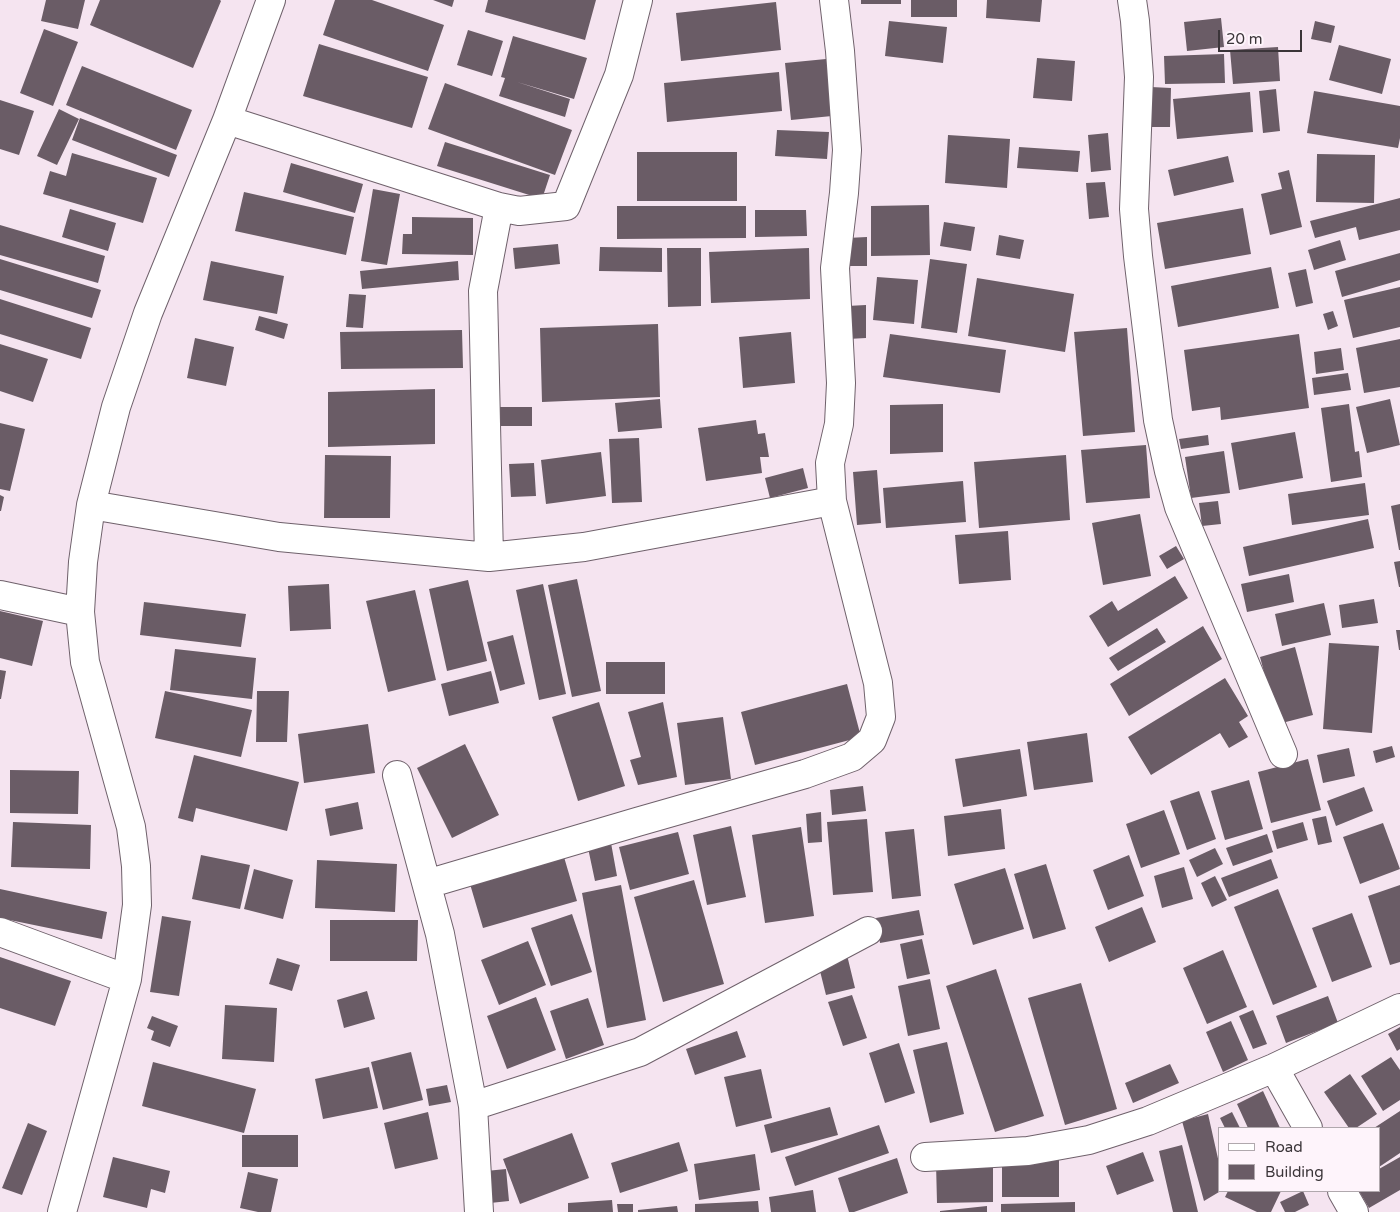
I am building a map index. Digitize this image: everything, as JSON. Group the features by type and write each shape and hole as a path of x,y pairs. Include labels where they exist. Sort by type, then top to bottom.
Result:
{"street":[{"path":"62,1212 127,979 137,905 136,866 131,827 84,662 80,612 83,562 91,505 116,407 148,313 228,120 271,0"},
{"path":"228,120 499,207 519,211 566,206 619,76 638,0"},
{"path":"426,884 805,774 852,757 872,740 881,717 878,682 832,500 830,463 839,424 841,383 835,268 847,150 840,51 834,0"},
{"path":"1132,0 1139,77 1134,208 1158,420 1168,471 1180,507 1284,754"},
{"path":"489,557 483,291 499,207"},
{"path":"91,505 279,537 489,557 584,547 832,500"},
{"path":"0,595 80,612"},
{"path":"397,775 440,934 474,1106 479,1212"},
{"path":"474,1106 640,1052 868,931"},
{"path":"0,932 127,979"},
{"path":"925,1157 1028,1151 1090,1140 1148,1121 1274,1068 1400,1008"},
{"path":"1274,1068 1307,1127"},
{"path":"1343,1192 1354,1212"}],"building":[{"path":"46,0 85,0 78,29 41,21"},
{"path":"100,0 221,1 193,68 90,25"},
{"path":"335,0 372,0 444,25 428,71 323,35"},
{"path":"433,0 454,0 452,7"},
{"path":"488,0 596,0 585,40 485,12"},
{"path":"861,0 901,0 901,4 861,4"},
{"path":"911,0 957,0 957,17 911,17"},
{"path":"987,0 1042,0 1040,22 986,18"},
{"path":"776,2 781,50 681,61 676,13"},
{"path":"1221,18 1224,47 1187,51 1184,22"},
{"path":"889,21 947,27 943,63 885,56"},
{"path":"1315,21 1335,26 1331,43 1311,39"},
{"path":"44,29 78,42 53,106 20,93"},
{"path":"468,30 503,41 492,76 457,65"},
{"path":"513,36 587,58 574,99 517,82 570,99 565,117 499,96 505,78 501,77"},
{"path":"319,44 428,77 412,128 303,96"},
{"path":"1339,45 1391,59 1382,94 1329,80"},
{"path":"1278,47 1280,81 1233,84 1230,50"},
{"path":"1224,54 1225,83 1165,84 1164,56"},
{"path":"1037,58 1075,61 1072,101 1033,98"},
{"path":"826,59 832,116 791,120 785,63"},
{"path":"82,66 192,110 176,150 66,105"},
{"path":"779,72 782,111 667,122 664,83"},
{"path":"445,83 572,130 555,175 428,129"},
{"path":"1151,87 1171,88 1170,127 1151,127"},
{"path":"1276,89 1280,131 1263,133 1259,91"},
{"path":"1314,91 1400,106 1400,138 1398,148 1307,133"},
{"path":"1250,92 1253,132 1177,139 1173,99"},
{"path":"0,100 34,111 19,155 0,149"},
{"path":"59,109 79,119 57,165 37,156"},
{"path":"80,118 177,155 169,177 72,140"},
{"path":"777,130 829,132 827,159 775,156"},
{"path":"1108,133 1111,170 1091,172 1088,135"},
{"path":"948,135 1010,139 1007,188 945,183"},
{"path":"445,142 550,175 542,199 437,166"},
{"path":"1019,147 1080,151 1078,172 1017,168"},
{"path":"637,152 737,152 737,201 637,201"},
{"path":"72,153 157,178 143,223 43,194 50,171 66,176"},
{"path":"1317,154 1375,155 1374,203 1316,202"},
{"path":"1228,156 1234,182 1174,196 1168,170"},
{"path":"291,163 363,184 355,213 283,192"},
{"path":"1289,170 1302,227 1270,235 1261,194 1282,189 1278,173"},
{"path":"1105,182 1109,217 1089,219 1086,183"},
{"path":"373,189 400,194 387,265 361,261"},
{"path":"244,192 354,217 346,255 235,231"},
{"path":"1400,198 1400,230 1359,240 1356,227 1315,238 1310,221"},
{"path":"929,205 930,255 871,256 871,206"},
{"path":"617,206 746,206 746,238 617,239"},
{"path":"1243,208 1251,254 1165,269 1157,223"},
{"path":"70,209 116,223 108,251 62,237"},
{"path":"755,210 806,210 807,236 755,237"},
{"path":"412,217 473,218 473,255 402,254 403,234 412,234"},
{"path":"944,222 975,227 971,251 940,246"},
{"path":"0,225 105,256 98,283 0,255"},
{"path":"999,235 1024,240 1020,259 996,255"},
{"path":"867,237 867,266 847,266 847,238"},
{"path":"1340,240 1346,260 1314,270 1308,250"},
{"path":"558,244 560,264 515,269 513,248"},
{"path":"600,247 662,248 662,272 599,271"},
{"path":"667,248 701,248 701,306 668,307"},
{"path":"809,248 810,299 711,303 709,252"},
{"path":"1400,253 1400,280 1342,297 1335,271"},
{"path":"0,259 101,290 92,318 0,290"},
{"path":"930,259 967,264 957,333 921,328"},
{"path":"211,261 284,276 277,314 203,300"},
{"path":"458,261 459,280 362,289 360,271"},
{"path":"1271,267 1279,308 1178,327 1171,286"},
{"path":"1306,269 1313,303 1296,307 1288,273"},
{"path":"877,277 918,280 914,324 873,320"},
{"path":"977,278 1074,294 1065,352 968,336"},
{"path":"1400,287 1400,327 1353,338 1344,300"},
{"path":"349,294 366,295 363,328 346,327"},
{"path":"0,299 91,328 81,359 0,334"},
{"path":"866,305 866,338 848,339 847,306"},
{"path":"1333,311 1338,326 1328,330 1323,314"},
{"path":"259,316 288,324 284,339 255,330"},
{"path":"658,324 660,397 542,402 540,328"},
{"path":"1127,328 1135,432 1083,436 1074,332"},
{"path":"462,330 463,368 341,369 340,332"},
{"path":"791,332 795,383 743,388 739,337"},
{"path":"890,334 1006,350 1000,393 883,377"},
{"path":"1299,334 1309,408 1221,420 1220,407 1192,411 1184,350"},
{"path":"195,338 234,347 226,386 187,378"},
{"path":"1400,339 1400,387 1364,393 1356,348"},
{"path":"0,344 48,359 33,402 0,391"},
{"path":"1341,348 1344,370 1316,374 1314,352"},
{"path":"1348,373 1351,390 1314,395 1312,378"},
{"path":"435,389 435,444 328,447 328,392"},
{"path":"660,399 662,428 618,432 615,403"},
{"path":"1390,399 1400,445 1367,453 1356,407"},
{"path":"943,404 943,452 890,454 890,405"},
{"path":"1349,404 1355,452 1359,451 1362,477 1331,482 1321,408"},
{"path":"499,407 532,407 532,426 498,426"},
{"path":"756,420 758,434 765,433 769,457 760,457 762,473 706,481 698,428"},
{"path":"0,423 25,429 10,491 0,489"},
{"path":"1295,432 1303,478 1239,490 1231,443"},
{"path":"1208,435 1209,445 1181,449 1179,439"},
{"path":"639,438 642,502 612,503 609,439"},
{"path":"1146,445 1150,498 1086,503 1081,450"},
{"path":"1224,451 1230,493 1191,498 1185,457"},
{"path":"601,452 606,496 546,504 541,460"},
{"path":"325,455 391,456 390,518 324,518"},
{"path":"1066,455 1070,520 979,528 974,462"},
{"path":"534,463 536,496 511,497 509,464"},
{"path":"803,468 808,488 770,498 765,478"},
{"path":"877,470 881,523 857,525 853,472"},
{"path":"963,481 966,522 886,528 883,488"},
{"path":"1365,483 1369,515 1292,525 1288,494"},
{"path":"0,495 4,497 1,511 0,511"},
{"path":"1218,501 1221,524 1202,526 1199,503"},
{"path":"1400,504 1400,550 1399,550 1391,506"},
{"path":"1140,514 1151,576 1103,585 1092,523"},
{"path":"1368,519 1374,548 1249,576 1243,547"},
{"path":"1008,531 1011,580 959,584 955,535"},
{"path":"1176,546 1184,559 1167,569 1159,556"},
{"path":"1400,561 1400,587 1399,587 1394,562"},
{"path":"1289,574 1294,602 1247,612 1241,584"},
{"path":"1175,576 1188,598 1108,647 1089,616 1112,601 1118,611"},
{"path":"577,579 601,691 572,697 548,585"},
{"path":"468,580 487,661 447,671 429,589"},
{"path":"329,584 331,629 290,631 288,586"},
{"path":"543,584 566,694 539,700 516,590"},
{"path":"415,590 436,680 388,692 366,601"},
{"path":"1374,599 1378,623 1342,628 1339,605"},
{"path":"144,602 246,614 241,647 140,635"},
{"path":"1324,603 1331,635 1282,646 1275,614"},
{"path":"0,611 43,621 32,666 0,658"},
{"path":"1203,626 1222,659 1129,716 1110,684"},
{"path":"1157,628 1166,642 1118,671 1109,658"},
{"path":"1396,630 1400,630 1400,650 1399,650"},
{"path":"513,635 525,684 500,691 487,642"},
{"path":"1329,643 1379,646 1372,733 1323,729"},
{"path":"1295,647 1313,715 1278,724 1260,657"},
{"path":"175,649 256,658 252,699 170,690"},
{"path":"606,662 665,662 665,694 606,694"},
{"path":"0,670 6,671 1,699 0,699"},
{"path":"491,671 499,703 449,716 441,684"},
{"path":"1225,678 1248,716 1239,722 1248,737 1229,748 1220,733 1151,775 1128,737"},
{"path":"847,684 861,737 755,765 741,712"},
{"path":"165,691 252,710 241,757 155,738"},
{"path":"257,691 289,691 287,742 256,742"},
{"path":"599,702 625,786 578,801 552,717"},
{"path":"663,702 677,777 638,785 630,760 641,757 628,712"},
{"path":"723,717 731,779 685,785 677,723"},
{"path":"368,724 375,773 304,783 298,734"},
{"path":"1087,733 1093,782 1034,790 1027,742"},
{"path":"465,744 499,815 452,838 417,768"},
{"path":"1392,746 1395,757 1376,763 1373,751"},
{"path":"1349,748 1355,776 1323,783 1317,755"},
{"path":"1020,749 1027,796 963,807 955,759"},
{"path":"194,755 299,782 287,831 196,808 193,822 178,818"},
{"path":"1308,759 1321,810 1271,823 1258,772"},
{"path":"10,770 79,771 78,814 10,813"},
{"path":"1249,780 1263,829 1225,840 1211,791"},
{"path":"863,786 866,811 832,815 830,790"},
{"path":"1364,787 1373,811 1336,826 1327,801"},
{"path":"1199,791 1216,839 1187,850 1170,801"},
{"path":"358,802 363,829 330,836 325,809"},
{"path":"1001,809 1005,849 948,856 944,816"},
{"path":"1164,810 1180,854 1141,868 1126,824"},
{"path":"821,812 822,842 808,843 806,814"},
{"path":"1326,816 1332,842 1318,845 1312,819"},
{"path":"867,819 873,892 833,895 827,822"},
{"path":"13,822 91,825 90,869 11,867"},
{"path":"1303,822 1308,840 1277,849 1272,831"},
{"path":"1383,823 1400,869 1360,884 1343,837"},
{"path":"731,826 746,897 707,905 693,835"},
{"path":"801,827 814,916 765,923 752,835"},
{"path":"914,829 921,896 892,899 885,832"},
{"path":"678,832 689,874 630,890 619,847"},
{"path":"1267,834 1273,852 1233,866 1226,848"},
{"path":"611,843 617,876 595,881 588,848"},
{"path":"1215,848 1223,864 1197,877 1189,860"},
{"path":"201,855 250,865 240,909 192,899"},
{"path":"1129,855 1144,896 1108,910 1093,870"},
{"path":"564,857 577,901 483,928 470,884"},
{"path":"1271,859 1278,878 1229,897 1221,878"},
{"path":"317,860 397,864 395,912 315,908"},
{"path":"1046,864 1066,929 1033,939 1014,874"},
{"path":"1184,867 1193,899 1162,908 1154,876"},
{"path":"1005,868 1024,929 973,945 954,884"},
{"path":"254,869 293,880 283,919 244,909"},
{"path":"1215,876 1227,900 1212,907 1201,883"},
{"path":"694,880 724,984 663,1002 634,897"},
{"path":"621,885 646,1020 607,1028 582,893"},
{"path":"1400,885 1400,962 1390,965 1368,896"},
{"path":"0,889 107,912 102,939 0,918"},
{"path":"1278,889 1317,987 1273,1005 1234,907"},
{"path":"1142,907 1156,942 1109,962 1095,927"},
{"path":"919,910 924,935 880,943 876,918"},
{"path":"1352,913 1372,967 1332,982 1312,928"},
{"path":"572,914 592,972 551,986 531,928"},
{"path":"162,916 191,921 179,996 150,992"},
{"path":"330,920 418,920 417,961 330,961"},
{"path":"922,939 930,974 907,979 900,944"},
{"path":"528,941 546,985 499,1005 481,960"},
{"path":"1223,950 1247,1007 1207,1024 1183,968"},
{"path":"847,955 855,988 826,995 818,963"},
{"path":"0,957 71,981 55,1026 0,1008"},
{"path":"277,958 300,965 292,991 269,984"},
{"path":"996,969 1044,1116 995,1132 946,986"},
{"path":"930,979 940,1029 908,1036 898,986"},
{"path":"1081,983 1117,1109 1065,1125 1028,998"},
{"path":"367,991 375,1019 344,1028 337,1000"},
{"path":"852,995 867,1038 843,1046 828,1002"},
{"path":"1328,996 1338,1023 1286,1043 1276,1016"},
{"path":"536,997 556,1050 507,1069 487,1016"},
{"path":"588,998 604,1045 566,1059 550,1011"},
{"path":"225,1005 277,1008 274,1062 222,1059"},
{"path":"1253,1010 1267,1044 1253,1049 1239,1016"},
{"path":"152,1016 178,1026 170,1047 151,1040 154,1031 147,1028"},
{"path":"1231,1021 1248,1060 1223,1072 1206,1032"},
{"path":"1400,1027 1400,1049 1397,1051 1388,1034"},
{"path":"737,1031 746,1057 695,1075 686,1049"},
{"path":"947,1042 964,1114 930,1123 913,1050"},
{"path":"899,1043 915,1093 885,1103 869,1053"},
{"path":"411,1052 423,1100 383,1110 371,1062"},
{"path":"1391,1057 1400,1070 1400,1100 1383,1111 1361,1076"},
{"path":"153,1062 256,1089 244,1133 142,1106"},
{"path":"1170,1064 1179,1083 1133,1103 1125,1083"},
{"path":"369,1067 378,1108 323,1119 315,1079"},
{"path":"761,1069 772,1118 736,1127 724,1077"},
{"path":"1350,1074 1377,1114 1358,1127 1348,1127 1324,1092"},
{"path":"447,1085 451,1102 429,1106 426,1089"},
{"path":"1263,1091 1280,1127 1248,1127 1237,1104"},
{"path":"830,1107 838,1135 771,1153 764,1125"},
{"path":"1400,1111 1400,1153 1380,1166 1380,1127 1376,1127"},
{"path":"428,1112 438,1159 395,1169 384,1123"},
{"path":"1232,1112 1240,1127 1224,1127 1220,1118"},
{"path":"1208,1114 1218,1159 1219,1192 1204,1201 1182,1121"},
{"path":"28,1123 47,1131 22,1195 2,1188"},
{"path":"879,1125 889,1153 795,1186 785,1157"},
{"path":"572,1133 589,1178 520,1204 503,1159"},
{"path":"242,1135 298,1135 298,1167 242,1167"},
{"path":"679,1142 688,1171 620,1193 611,1163"},
{"path":"1182,1145 1198,1212 1173,1212 1159,1151"},
{"path":"1143,1152 1154,1181 1117,1195 1106,1166"},
{"path":"755,1154 760,1190 699,1200 694,1164"},
{"path":"113,1157 170,1171 165,1193 151,1189 147,1208 103,1197"},
{"path":"1400,1157 1400,1190 1369,1208 1360,1192 1380,1192 1380,1168"},
{"path":"897,1158 908,1193 854,1212 849,1212 838,1178"},
{"path":"1059,1159 1059,1197 1002,1197 1002,1160"},
{"path":"993,1162 993,1202 937,1203 936,1163"},
{"path":"506,1169 509,1201 490,1203 486,1171"},
{"path":"248,1172 278,1179 271,1212 258,1212 240,1208"},
{"path":"813,1190 816,1212 771,1212 769,1197"},
{"path":"1228,1192 1281,1192 1271,1212 1257,1212 1225,1197"},
{"path":"1303,1192 1309,1205 1295,1212 1285,1212 1280,1202"},
{"path":"612,1200 613,1212 568,1212 568,1203"},
{"path":"758,1201 759,1212 695,1212 695,1204"},
{"path":"1075,1202 1075,1212 1001,1212 1001,1204"},
{"path":"617,1204 633,1204 633,1212 618,1212"},
{"path":"677,1206 678,1212 638,1212 638,1210"},
{"path":"987,1206 987,1212 940,1212 940,1211"}]}
